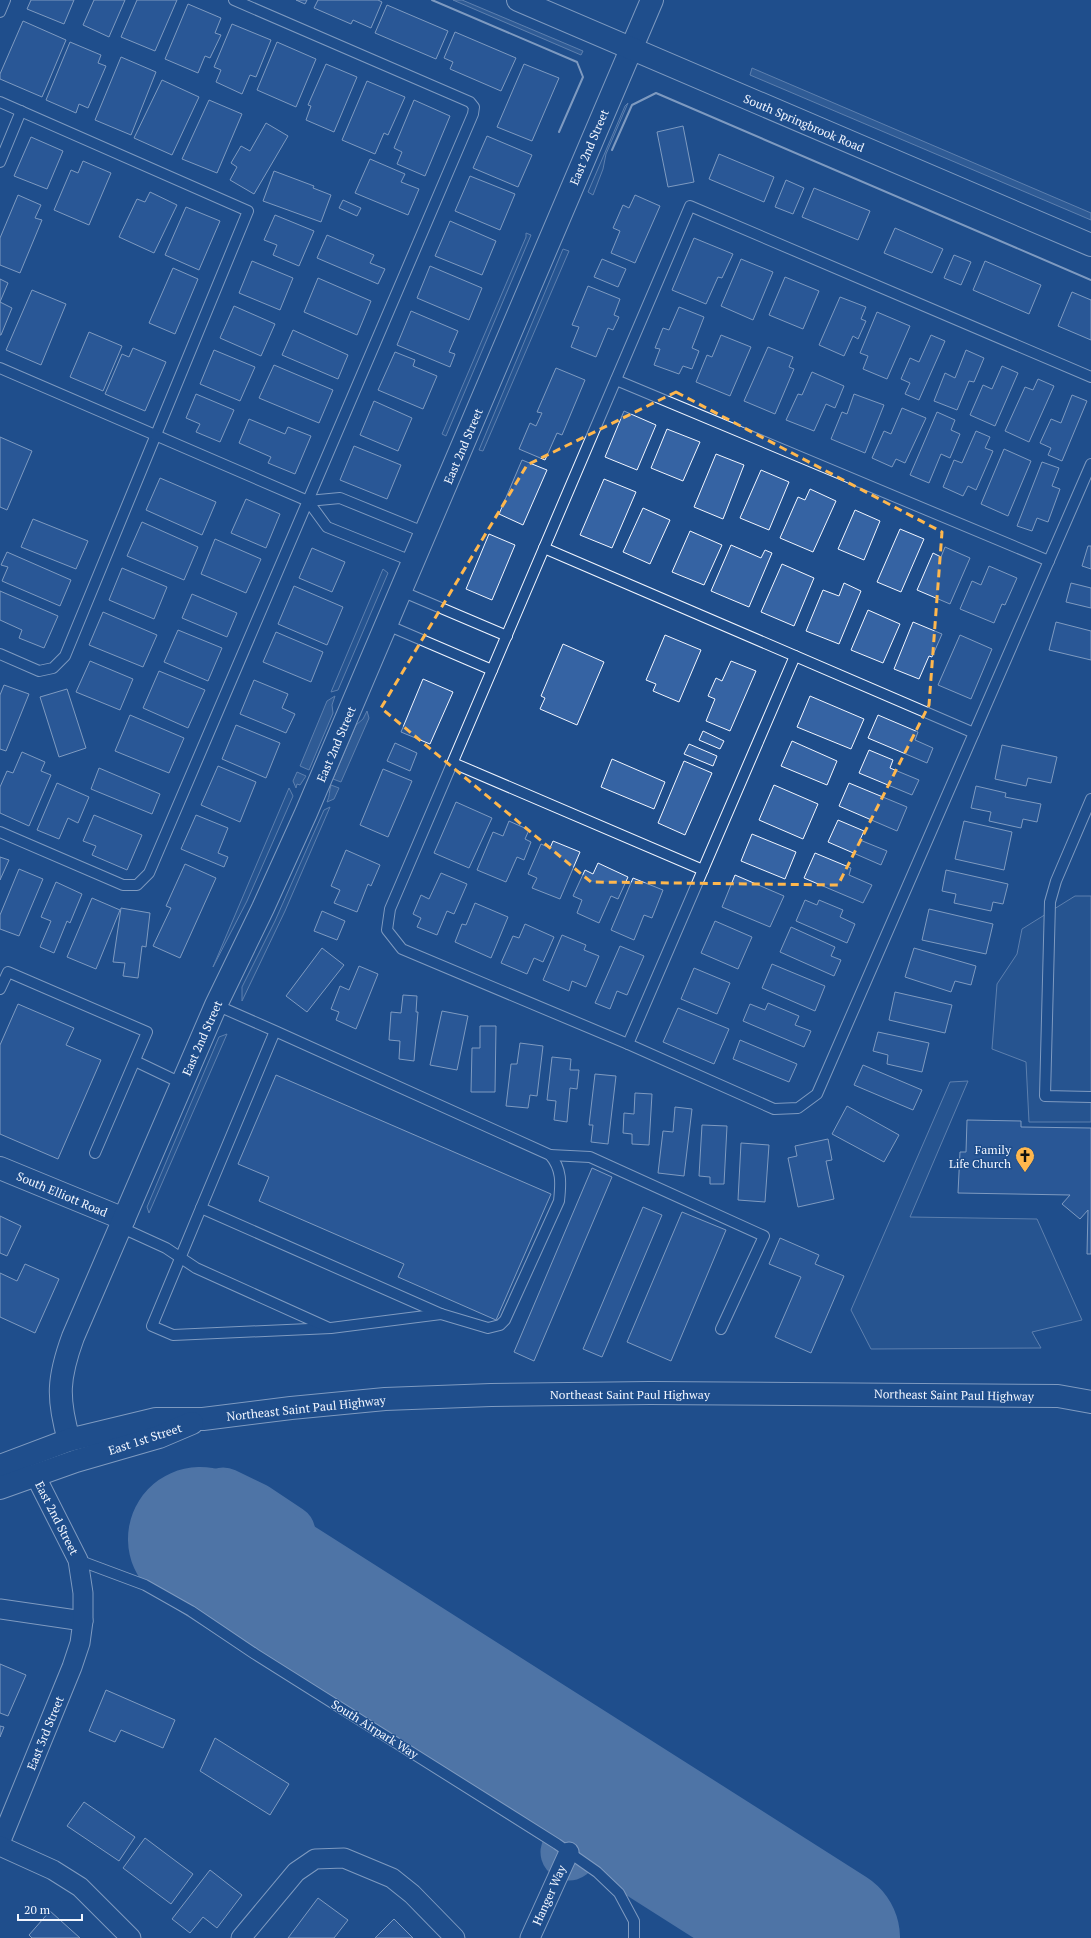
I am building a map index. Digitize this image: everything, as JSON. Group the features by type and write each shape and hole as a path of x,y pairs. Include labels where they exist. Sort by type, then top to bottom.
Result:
{"main road":[{"name":"South Springbrook Road","path":"518,0 1091,246"},
{"name":"East 2nd Street","path":"69,1440 62,1416 60,1396 62,1376 73,1337 181,1083 306,813 414,562 630,48 652,0"},
{"name":"South Elliott Road","path":"0,1168 122,1223"},
{"name":"Northeast Saint Paul Highway","path":"1058,1396 1091,1390"},
{"name":"Northeast Saint Paul Highway","path":"203,1418 385,1399 491,1395 658,1393 1058,1396 1091,1402"},
{"name":"East 1st Street","path":"0,1466 69,1440 156,1419 203,1418"},
{"name":"East 1st Street","path":"0,1488 76,1461 159,1437 203,1418"}],"street":[{"name":"East 2nd Street","path":"35,1475 78,1560 83,1593 83,1621"},
{"path":"0,1609 83,1621"},
{"name":"East 3rd Street","path":"0,1843 72,1667 80,1643 83,1621"},
{"path":"0,1846 54,1870 80,1887 131,1938"},
{"name":"Hanger Way","path":"530,1938 569,1852"},
{"path":"241,1938 296,1872 315,1859 344,1858 392,1878 412,1894 455,1938"}],"lane":[{"path":"0,12 5,0"},
{"path":"0,832 123,885 137,885 149,873 473,114 474,107 470,102 234,0"},
{"path":"0,102 248,211 64,656 53,668 39,672 0,654"},
{"path":"0,162 21,111"},
{"path":"1091,377 690,206 390,909 387,930 402,949 628,1044 774,1109 798,1108 817,1094 1091,464"},
{"path":"0,368 308,501 340,498 426,533"},
{"path":"616,380 1049,561"},
{"path":"308,501 327,527 414,562"},
{"path":"544,548 974,733"},
{"path":"401,591 507,636"},
{"path":"387,625 492,670"},
{"path":"628,1044 795,656"},
{"path":"452,763 703,870"},
{"path":"1091,799 1056,881 1050,902 1045,1096 1091,1097"},
{"path":"0,989 8,972 147,1032 96,1153"},
{"path":"216,1005 550,1155 590,1157 764,1236 721,1329"},
{"path":"275,1031 152,1326 173,1335 331,1328 441,1314"},
{"path":"135,1061 181,1083"},
{"path":"201,1208 441,1314 488,1328 500,1325 505,1320 558,1200 561,1180 557,1164 550,1155"},
{"path":"122,1223 166,1248 196,1268 331,1328"},
{"name":"South Airpark Way","path":"78,1560 145,1585 191,1611 255,1654 569,1852 597,1872 619,1893 634,1921 634,1938"}],"highlighted area":[{"path":"676,392 942,532 929,705 838,885 591,882 381,708 527,465"}],"shaded area":[{"path":"453,0 462,0 583,51 581,55"},
{"path":"752,68 1091,213 1091,220 750,75"},
{"path":"628,103 606,154 603,169 593,195 588,192 625,106"},
{"path":"526,233 531,235 446,436 442,434 526,237"},
{"path":"563,249 569,251 483,451 479,450"},
{"path":"383,569 388,573 338,690 331,692"},
{"path":"335,696 332,705 333,713 309,770 300,766 327,701"},
{"path":"367,711 369,718 341,782 333,779 356,725 363,719"},
{"path":"297,772 306,776 300,785 297,784 296,788 293,781"},
{"path":"331,785 339,788 334,799 327,802 329,798"},
{"path":"289,788 293,796 247,901 213,967"},
{"path":"330,807 285,911 242,1001 242,987 275,921 324,810"},
{"path":"1075,896 1091,896 1091,1122 1029,1122 1026,1062 992,1049 997,984 1017,954 1022,929"},
{"path":"227,1034 149,1213 147,1207 219,1037"},
{"path":"968,1081 910,1217 1037,1219 1082,1320 1032,1332 1041,1348 871,1349 851,1310 950,1082"}],"building":[{"path":"31,0 74,0 64,24 27,9"},
{"path":"94,0 125,0 109,37 83,25"},
{"path":"137,0 177,0 155,51 121,37"},
{"path":"296,0 307,0 305,4"},
{"path":"318,0 378,0 382,2 371,28 353,20 351,24 314,8"},
{"path":"188,4 221,18 215,33 221,35 210,58 205,56 198,73 165,59"},
{"path":"387,5 448,31 436,59 375,33"},
{"path":"23,21 66,40 42,97 0,79 0,74"},
{"path":"232,24 271,40 256,77 250,75 242,94 216,82 221,70 214,67"},
{"path":"455,32 516,58 501,91 450,69 453,62 444,58"},
{"path":"70,42 101,55 98,63 106,66 88,108 79,104 76,113 46,100"},
{"path":"277,42 316,59 296,107 257,90"},
{"path":"121,57 156,72 131,135 95,120"},
{"path":"326,64 357,77 334,132 306,120 311,106 308,105"},
{"path":"524,64 559,78 532,141 497,127"},
{"path":"162,80 199,97 172,155 134,138"},
{"path":"367,81 405,97 388,135 384,133 375,154 342,140"},
{"path":"209,100 242,114 217,173 182,159"},
{"path":"414,100 450,116 425,176 397,164 402,152 394,148"},
{"path":"266,123 288,136 254,194 230,180 237,167 231,163 241,146 250,151"},
{"path":"683,126 694,182 668,187 657,132"},
{"path":"487,136 532,155 518,187 473,168"},
{"path":"31,137 63,151 47,189 14,176"},
{"path":"719,154 774,177 764,202 709,179"},
{"path":"370,159 405,174 401,182 419,189 408,215 355,193"},
{"path":"83,161 111,173 89,225 54,210 71,170 78,173"},
{"path":"274,171 314,186 313,188 331,195 321,222 263,201"},
{"path":"470,176 515,194 500,230 455,211"},
{"path":"786,180 804,188 793,214 775,207"},
{"path":"814,188 870,211 858,240 802,217"},
{"path":"150,192 177,205 154,253 119,237 137,199 145,202"},
{"path":"18,195 41,205 35,218 42,220 20,273 0,265 0,238"},
{"path":"635,195 660,206 635,263 611,253 620,231 613,228 623,205 629,208"},
{"path":"343,200 361,208 357,216 339,208"},
{"path":"186,207 220,221 199,270 165,255"},
{"path":"275,215 314,231 299,266 273,255 277,245 264,240"},
{"path":"450,221 496,241 482,275 435,256"},
{"path":"895,228 943,249 932,273 884,253"},
{"path":"327,235 374,255 370,263 385,269 378,284 317,258"},
{"path":"694,238 733,254 722,278 718,277 706,304 672,290"},
{"path":"954,255 971,262 961,285 944,278"},
{"path":"602,259 626,269 618,287 594,277"},
{"path":"741,259 773,272 753,320 721,306"},
{"path":"252,261 293,278 280,310 239,293"},
{"path":"985,261 1041,285 1029,314 973,290"},
{"path":"430,266 482,288 469,320 417,298"},
{"path":"173,268 198,279 175,334 149,323"},
{"path":"785,277 819,291 803,329 769,315"},
{"path":"318,278 371,301 357,335 304,312"},
{"path":"0,279 8,283 0,302"},
{"path":"588,286 620,299 614,315 619,317 613,330 608,328 596,357 571,347 579,327 572,325"},
{"path":"32,290 66,304 41,365 6,350"},
{"path":"1072,292 1091,300 1091,340 1058,326"},
{"path":"840,297 866,307 861,319 866,321 858,339 853,336 844,356 819,345"},
{"path":"0,302 12,308 1,335 0,335"},
{"path":"234,306 275,324 261,356 220,338"},
{"path":"679,307 704,317 692,348 699,351 692,369 683,366 679,374 654,365 660,349 655,348 663,328 669,330"},
{"path":"411,311 458,331 449,352 455,354 450,367 397,345"},
{"path":"877,312 910,326 887,379 863,369 868,356 860,353"},
{"path":"293,330 348,355 338,379 282,355"},
{"path":"89,332 122,346 103,391 70,377"},
{"path":"721,335 751,347 730,396 696,382 707,355 712,357"},
{"path":"931,335 945,341 919,400 905,394 910,383 901,379 910,358 919,362"},
{"path":"768,347 793,357 789,367 794,369 775,414 744,401"},
{"path":"133,348 166,362 145,411 105,394 122,354 129,357"},
{"path":"214,350 255,367 240,401 200,384"},
{"path":"966,350 984,358 974,382 969,381 957,410 934,401 945,373 955,378"},
{"path":"395,352 415,360 413,366 437,376 423,409 378,390"},
{"path":"274,365 333,390 319,423 259,398"},
{"path":"1002,366 1018,373 995,426 970,415 983,385 992,389"},
{"path":"556,368 585,380 562,435 557,433 545,460 519,449 530,423 536,426 542,413 537,412"},
{"path":"812,372 844,386 835,408 826,404 814,431 786,420 798,394 802,395"},
{"path":"1038,379 1054,386 1029,442 1005,431 1025,387 1033,390"},
{"path":"196,394 234,410 220,442 196,432 200,424 186,418"},
{"path":"854,394 884,405 865,453 831,439 842,412 847,414"},
{"path":"1072,395 1087,401 1062,461 1048,455 1051,448 1040,443 1051,419 1061,423"},
{"path":"374,401 412,418 398,451 360,435"},
{"path":"902,408 926,418 905,463 896,459 892,467 872,458 884,431 891,434"},
{"path":"624,411 656,425 637,470 605,457"},
{"path":"937,412 955,420 951,430 960,434 950,458 941,454 929,483 910,475"},
{"path":"249,419 285,434 288,427 311,436 295,474 268,463 271,457 239,443"},
{"path":"667,429 700,442 683,481 651,468"},
{"path":"976,431 990,437 985,448 993,451 976,490 968,486 963,496 943,487 954,460 962,463"},
{"path":"0,437 32,451 7,510 0,507"},
{"path":"354,446 401,465 387,499 340,480"},
{"path":"1004,449 1031,461 1008,516 981,504"},
{"path":"716,454 744,465 723,519 694,507"},
{"path":"522,460 547,470 523,525 499,514"},
{"path":"1042,462 1059,468 1052,486 1060,489 1048,522 1037,518 1032,531 1017,526"},
{"path":"761,470 789,482 769,530 740,518"},
{"path":"160,478 216,502 202,535 146,510"},
{"path":"604,479 636,492 612,548 580,535"},
{"path":"810,489 836,501 813,552 780,538 798,497 805,500"},
{"path":"246,499 280,514 266,548 231,533"},
{"path":"643,508 670,520 650,564 623,552"},
{"path":"855,510 880,521 864,560 838,549"},
{"path":"33,519 88,541 76,569 21,547"},
{"path":"142,522 198,547 184,580 127,556"},
{"path":"900,529 924,539 901,592 877,582"},
{"path":"690,531 722,545 704,585 672,572"},
{"path":"489,534 515,545 492,600 466,589"},
{"path":"215,539 261,559 246,593 201,574"},
{"path":"731,545 761,558 765,550 772,553 749,607 711,591"},
{"path":"1088,546 1091,546 1091,569 1082,566"},
{"path":"945,547 970,558 950,604 917,590 933,553 941,557"},
{"path":"312,548 345,562 332,592 299,578"},
{"path":"7,552 71,580 60,606 2,581 8,567 1,565"},
{"path":"782,564 814,578 794,626 761,612"},
{"path":"989,566 1017,578 1005,605 1002,604 994,623 960,609 972,581 981,585"},
{"path":"122,568 167,587 154,619 109,600"},
{"path":"844,583 861,591 839,644 806,631 823,590 839,596"},
{"path":"1071,583 1091,588 1091,608 1066,602"},
{"path":"294,586 343,607 327,645 278,624"},
{"path":"0,591 58,616 44,648 19,638 22,630 0,620"},
{"path":"192,594 237,613 227,637 182,618"},
{"path":"868,610 900,624 883,663 851,650"},
{"path":"103,612 157,635 143,667 89,645"},
{"path":"913,622 942,634 932,657 929,656 919,679 894,669"},
{"path":"1056,622 1091,631 1091,660 1049,650"},
{"path":"178,630 222,648 208,681 164,662"},
{"path":"276,632 323,652 311,682 263,662"},
{"path":"665,635 701,650 679,702 653,691 656,684 646,680"},
{"path":"960,635 992,649 971,699 938,685"},
{"path":"563,644 604,662 577,725 540,709 545,698 541,696"},
{"path":"90,661 133,679 120,710 76,692"},
{"path":"731,661 756,671 730,731 706,721 715,699 708,696 716,678 722,681"},
{"path":"159,671 205,690 188,728 143,708"},
{"path":"423,679 453,692 430,744 401,732"},
{"path":"254,680 288,694 282,708 295,714 286,733 240,714"},
{"path":"4,685 29,694 6,751 0,749 0,695"},
{"path":"67,689 86,748 59,757 40,697"},
{"path":"810,696 864,719 851,749 797,727"},
{"path":"130,715 184,738 169,773 115,751"},
{"path":"878,715 918,732 915,740 933,748 927,763 868,738"},
{"path":"236,725 280,743 266,778 222,759"},
{"path":"703,731 724,741 720,749 699,740"},
{"path":"792,741 837,761 827,785 781,766"},
{"path":"395,743 417,753 410,771 387,761"},
{"path":"689,744 717,756 713,766 684,754"},
{"path":"1002,745 1057,757 1051,783 1028,778 1026,786 995,779"},
{"path":"869,750 893,760 890,768 919,780 912,795 859,773"},
{"path":"22,752 45,762 41,771 51,775 29,826 0,813 0,787 7,771 13,773"},
{"path":"612,759 665,782 654,809 601,787"},
{"path":"684,761 712,773 685,835 658,823"},
{"path":"218,766 256,782 240,822 201,805"},
{"path":"99,768 160,794 152,814 91,789"},
{"path":"383,769 412,781 388,837 360,825"},
{"path":"57,783 89,797 78,823 68,818 59,839 37,830"},
{"path":"849,783 907,807 897,831 839,806"},
{"path":"774,785 818,804 803,839 759,820"},
{"path":"976,786 1006,793 1005,797 1041,804 1037,822 1023,819 1021,828 989,821 991,812 971,808"},
{"path":"456,802 492,818 469,868 434,853"},
{"path":"94,815 142,835 127,870 92,855 96,846 83,841"},
{"path":"196,815 228,828 218,853 228,857 224,867 181,849"},
{"path":"838,820 864,831 860,840 887,851 881,865 828,842"},
{"path":"509,821 529,830 525,839 531,842 524,860 517,857 506,882 477,870 493,832 503,836"},
{"path":"964,821 1012,832 1004,870 955,859"},
{"path":"752,834 796,852 785,879 741,861"},
{"path":"553,841 580,852 560,899 532,888 537,878 528,874 541,844 550,848"},
{"path":"346,850 380,865 371,886 368,884 357,912 334,903 340,890 331,886"},
{"path":"815,853 851,868 849,875 872,885 863,903 804,878"},
{"path":"0,857 9,860 0,880"},
{"path":"598,863 628,877 618,899 611,896 599,923 577,913 582,900 573,896 585,870 593,874"},
{"path":"185,864 216,878 180,958 153,946 171,908 166,906"},
{"path":"19,869 43,879 19,936 0,929 0,915"},
{"path":"946,870 1008,884 1003,904 993,902 991,911 954,903 956,894 942,891"},
{"path":"441,873 467,884 454,914 447,911 437,935 417,927 421,918 413,914 421,895 429,899"},
{"path":"735,875 784,896 770,927 722,907"},
{"path":"633,878 663,890 652,918 644,915 634,940 611,930"},
{"path":"56,882 82,894 70,923 67,921 54,953 40,947 51,921 41,917"},
{"path":"92,898 120,910 96,969 67,957"},
{"path":"805,900 817,905 819,900 843,910 840,917 855,924 847,943 796,921"},
{"path":"475,903 508,917 491,958 455,942 462,924 466,925"},
{"path":"121,908 150,913 146,947 142,946 138,978 123,976 125,963 113,962"},
{"path":"929,909 993,924 986,954 922,940"},
{"path":"322,911 345,921 337,940 314,931"},
{"path":"715,921 752,937 738,969 701,953"},
{"path":"525,924 554,937 543,962 534,958 527,974 501,963 513,936 519,938"},
{"path":"791,927 835,947 831,956 841,960 834,976 780,952"},
{"path":"562,935 586,945 584,950 599,956 586,987 572,981 569,991 543,980"},
{"path":"620,946 644,956 627,995 617,991 610,1009 595,1003"},
{"path":"322,948 344,965 307,1012 286,996"},
{"path":"914,948 976,966 971,985 955,981 951,992 905,977"},
{"path":"772,964 825,986 815,1011 762,988"},
{"path":"359,966 378,974 356,1029 336,1020 339,1012 331,1009 340,986 349,990"},
{"path":"694,968 730,983 717,1014 681,999"},
{"path":"895,992 952,1005 945,1033 889,1020"},
{"path":"403,995 417,996 416,1012 418,1012 414,1061 399,1059 400,1041 389,1040 391,1012 401,1013"},
{"path":"768,1003 799,1016 795,1025 811,1031 804,1047 743,1021 750,1004 765,1010"},
{"path":"18,1004 74,1028 66,1045 101,1060 58,1159 0,1134 0,1045"},
{"path":"678,1008 729,1029 714,1064 663,1042"},
{"path":"442,1011 468,1016 457,1070 430,1065"},
{"path":"480,1026 496,1026 495,1092 471,1092 472,1048 480,1048"},
{"path":"878,1032 929,1043 922,1072 887,1064 888,1055 873,1051"},
{"path":"740,1040 797,1064 789,1082 733,1059"},
{"path":"520,1043 543,1046 537,1096 530,1095 528,1108 506,1106 511,1064 517,1064"},
{"path":"552,1057 571,1059 570,1070 579,1070 577,1089 570,1088 567,1122 554,1120 556,1101 547,1100"},
{"path":"863,1065 922,1090 913,1110 854,1085"},
{"path":"595,1074 616,1076 608,1144 591,1142 593,1125 589,1125"},
{"path":"276,1075 551,1194 496,1320 398,1277 404,1264 259,1201 269,1177 238,1164"},
{"path":"635,1093 652,1094 649,1145 632,1144 632,1134 623,1133 624,1113 634,1114"},
{"path":"847,1106 899,1135 884,1162 832,1134"},
{"path":"675,1107 692,1109 684,1176 658,1173 663,1131 673,1132"},
{"name":"Family Life Church","path":"967,1120 1021,1121 1021,1127 1091,1128 1091,1254 1087,1254 1088,1210 1080,1219 1062,1204 1070,1195 958,1193 960,1152 966,1152"},
{"path":"702,1125 727,1126 724,1184 710,1184 710,1177 699,1176"},
{"path":"828,1139 832,1160 826,1161 834,1199 798,1207 788,1158 797,1156 795,1146"},
{"path":"741,1143 769,1145 765,1202 738,1200"},
{"path":"592,1168 612,1177 534,1361 514,1352"},
{"path":"643,1207 662,1215 602,1357 583,1349"},
{"path":"682,1212 726,1230 671,1361 627,1342"},
{"path":"0,1216 21,1226 7,1256 0,1253"},
{"path":"780,1238 819,1255 815,1264 844,1276 811,1353 775,1337 801,1277 769,1264"},
{"path":"25,1264 59,1279 35,1333 0,1317 0,1273 17,1281"},
{"path":"0,1664 26,1675 8,1716 0,1713"},
{"path":"106,1690 175,1720 163,1748 121,1730 115,1742 89,1731"},
{"path":"0,1726 4,1727 0,1737"},
{"path":"215,1738 289,1784 270,1815 200,1771"},
{"path":"84,1802 135,1837 119,1861 67,1826"},
{"path":"145,1838 193,1874 171,1904 123,1868"},
{"path":"210,1870 242,1895 217,1928 203,1917 190,1933 172,1919"},
{"path":"318,1898 348,1920 334,1938 288,1938"},
{"path":"50,1911 80,1938 32,1938 29,1935"},
{"path":"394,1919 413,1938 375,1938"}],"taxiway":[{"path":"200,1539 199,1519 211,1500 223,1496 254,1511 287,1533 291,1555 289,1595"},
{"path":"569,1852 601,1794"}],"runway":[{"path":"200,1539 828,1938"}],"wall":[{"path":"432,0 577,62 583,77 559,132"},
{"path":"612,150 632,105 656,93 1091,280"}],"place":[{"name":"Family Life Church","path":"1025,1173"}]}
